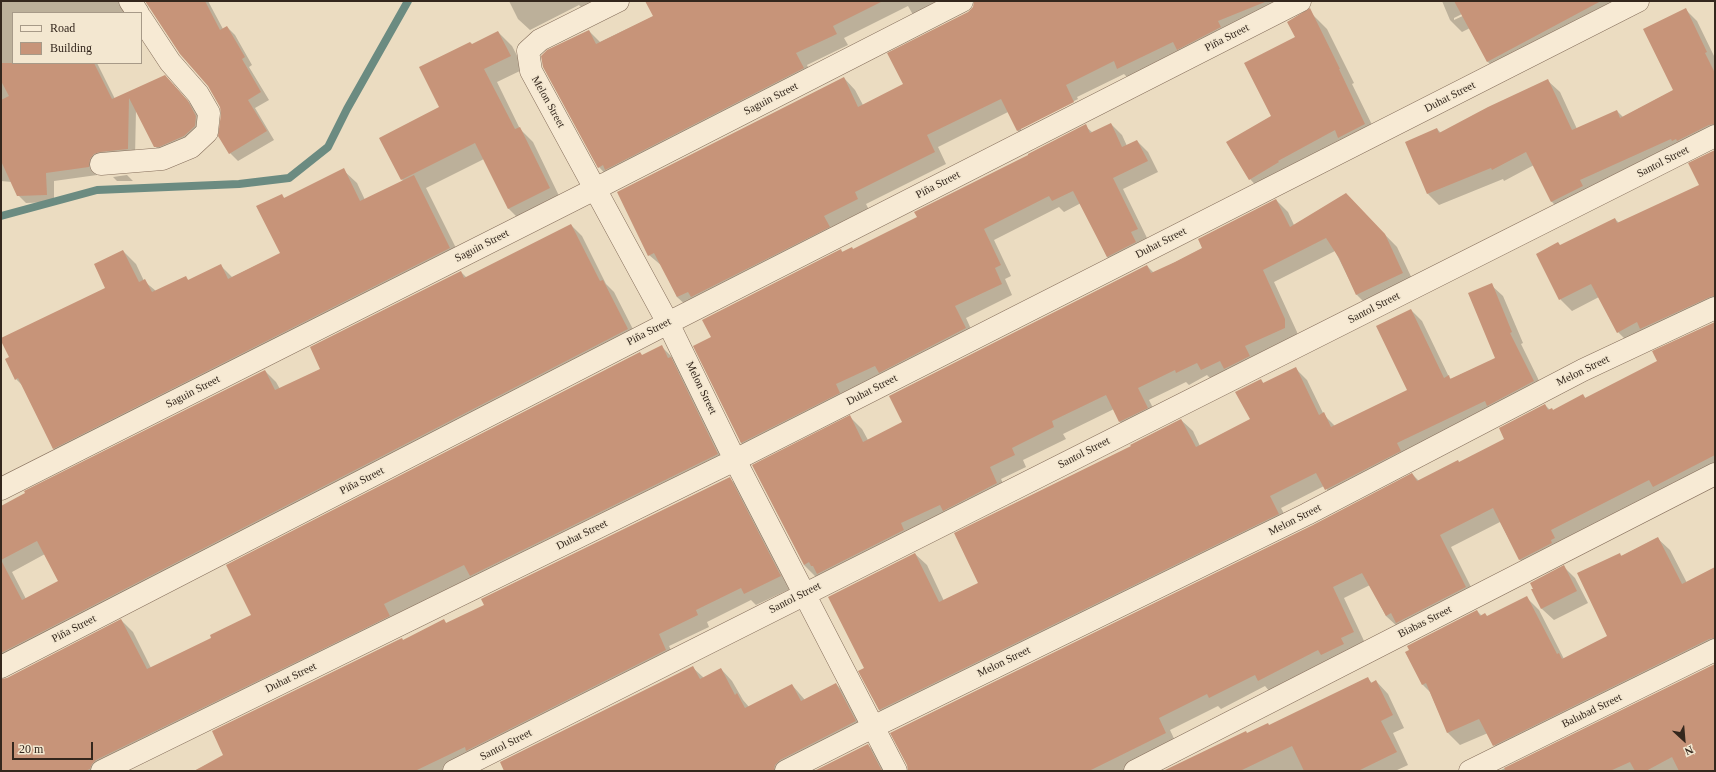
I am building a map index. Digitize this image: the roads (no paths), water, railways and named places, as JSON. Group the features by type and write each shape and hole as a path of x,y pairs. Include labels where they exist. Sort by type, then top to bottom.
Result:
{"street":[{"path":"130,1 137,12"},
{"name":"Melon Street","path":"618,1 540,40 528,51 531,71 668,323 735,460 896,771"},
{"name":"Saguin Street","path":"1,489 595,189 962,1"},
{"name":"Piña Street","path":"1,667 668,323 1300,1"},
{"name":"Duhat Street","path":"102,771 735,460 1638,1"},
{"path":"101,164 162,159 191,147 207,132 209,114 198,94 170,62 142,20"},
{"name":"Santol Street","path":"454,771 1715,136"},
{"name":"Melon Street","path":"786,771 872,727 1307,514 1582,370 1715,308"},
{"name":"Biabas Street","path":"1135,771 1715,474"},
{"name":"Balubad Street","path":"1470,771 1715,650"}],"waterway":[{"path":"1,216 97,190 239,184 289,178 328,147 347,109 408,1"}]}
